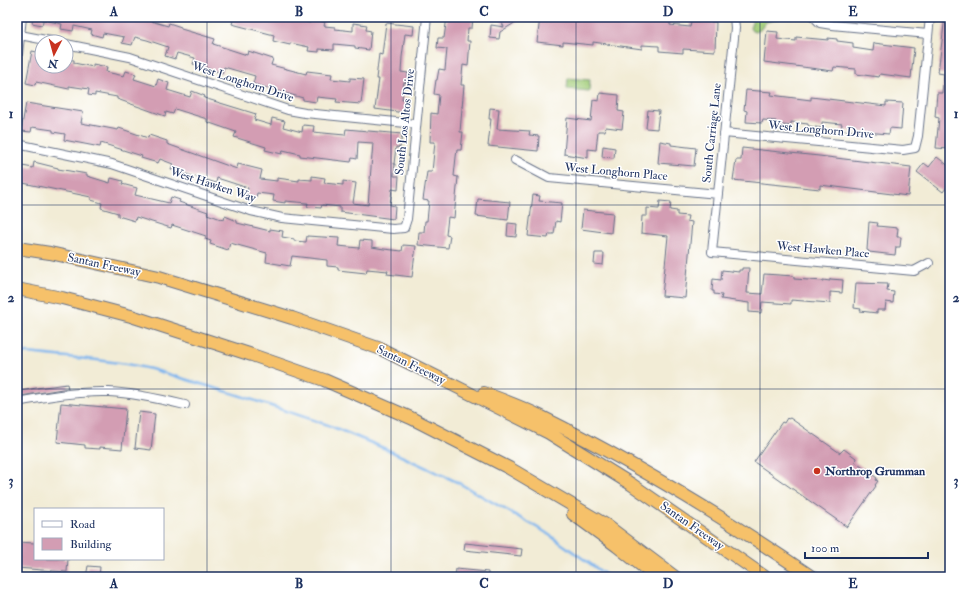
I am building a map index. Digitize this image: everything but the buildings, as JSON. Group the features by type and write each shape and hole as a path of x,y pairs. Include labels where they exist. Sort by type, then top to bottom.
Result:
{"highway":[{"name":"Santan Freeway","path":"17,248 50,253 159,277 292,318 381,349 549,433 632,484 765,577"},
{"path":"17,289 62,298 131,316 324,380 411,418 509,468 606,525 675,577"},
{"path":"381,349 546,419 641,470 738,527 812,577"},
{"path":"509,468 617,546 656,577"}],"street":[{"path":"17,64 22,17"},
{"name":"South Los Altos Drive","path":"404,228 407,219 427,17"},
{"name":"South Carriage Lane","path":"712,252 735,28 734,17"},
{"path":"814,17 820,23 832,25 928,34 930,17"},
{"name":"West Longhorn Drive","path":"724,133 903,150 915,148 918,136 928,34"},
{"path":"20,35 34,38"},
{"name":"West Longhorn Drive","path":"74,46 130,57 288,110 416,124"},
{"name":"West Hawken Way","path":"17,144 112,164 269,216 377,228 404,228"},
{"name":"West Longhorn Place","path":"515,160 549,178 718,194"},
{"name":"West Hawken Place","path":"712,252 914,270 929,263"},
{"path":"17,402 58,395 109,392 151,397 185,405"}],"green space":[{"path":"754,17 781,17 779,19 766,22 760,30 756,32 752,31 750,28"},
{"path":"568,78 590,80 589,91 567,89"}],"waterway":[{"path":"17,352 97,360 151,369 238,395 328,425 386,449 457,482 545,532 609,577"}],"place":[{"name":"Northrop Grumman","path":"817,471"}]}
